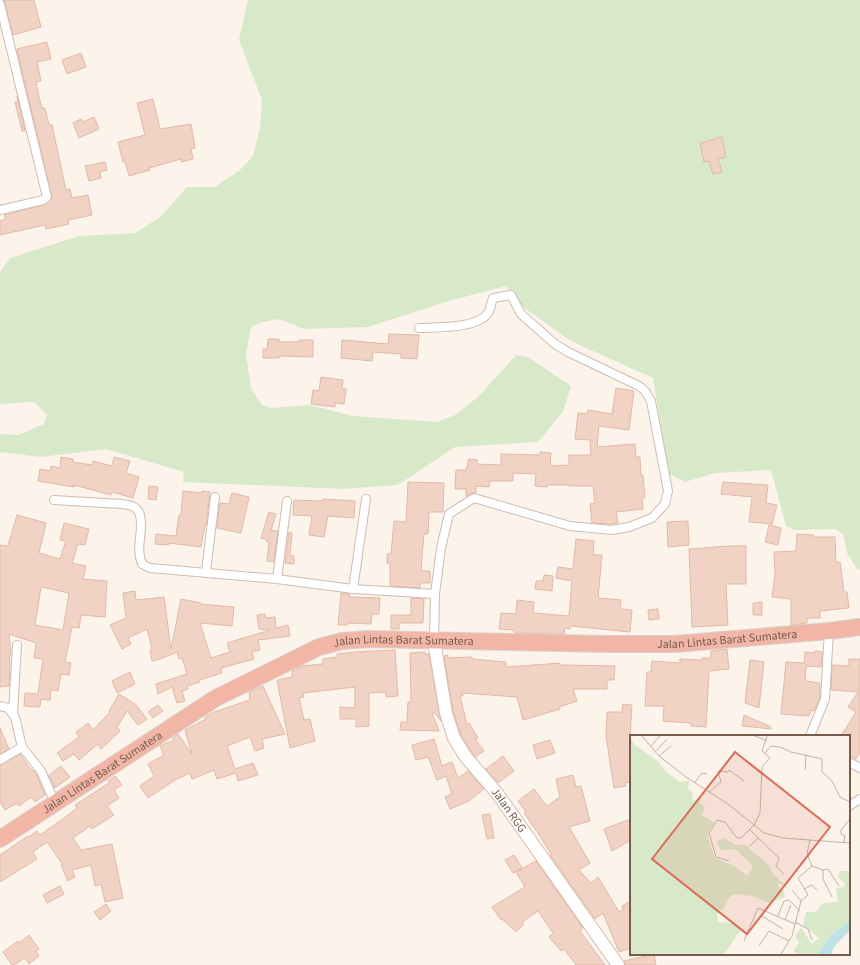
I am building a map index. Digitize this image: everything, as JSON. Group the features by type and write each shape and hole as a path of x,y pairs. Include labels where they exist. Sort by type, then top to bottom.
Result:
{"highway":[{"name":"Jalan Lintas Barat Sumatera","path":"0,839 216,698 319,646 342,641 369,639 675,644 860,627"}],"street":[{"path":"0,4 47,197 43,200 0,210"},
{"path":"419,328 466,325 478,321 489,312 493,298 511,295 521,314 555,344 568,352 639,386 645,391 651,401 668,491 664,504 652,518 612,530 570,526 474,498 449,514 441,548 435,594 434,641"},
{"path":"206,572 215,497"},
{"path":"353,589 366,499"},
{"path":"54,500 122,504 134,507 140,513 140,539 138,556 142,564 150,568 277,579 353,589 435,594"},
{"path":"277,579 287,501"},
{"path":"810,735 825,699 829,631"},
{"name":"Jalan RGG","path":"434,641 446,713 454,738 464,756 497,793 618,965"},
{"path":"13,713 17,645"},
{"path":"0,706 8,708 13,713 22,747 41,771 55,803"},
{"path":"0,760 22,747"},
{"path":"850,763 860,768"},
{"path":"850,805 860,800"}],"green space":[{"path":"248,0 860,0 860,570 857,569 847,553 843,534 835,529 794,530 786,526 771,470 715,473 685,482 669,474 653,378 565,337 519,304 506,286 449,301 368,327 304,329 278,319 259,323 251,327 246,355 251,388 262,405 271,408 309,405 353,416 437,422 455,415 478,397 516,355 528,357 571,386 563,412 538,442 455,447 398,485 343,489 183,482 184,472 106,449 41,457 0,452 0,434 18,435 44,424 47,415 34,402 0,404 0,272 10,258 79,236 135,233 160,217 187,187 215,187 240,170 253,156 260,128 262,100 239,40"}],"building":[{"path":"4,0 34,0 41,27 13,35"},
{"path":"47,42 51,59 37,62 41,81 36,82 39,97 42,108 45,108 49,125 52,125 66,190 70,189 72,198 88,195 92,215 68,220 69,224 46,229 45,225 0,235 0,221 6,219 4,215 44,205 52,198 17,49"},
{"path":"81,53 86,67 67,74 62,60"},
{"path":"17,96 25,131 22,131 15,102 18,102"},
{"path":"153,99 160,129 191,124 195,148 191,149 193,159 181,162 181,159 149,168 150,170 129,176 125,162 123,162 118,142 145,135 137,103"},
{"path":"94,117 99,129 79,138 73,123 81,119 83,122"},
{"path":"722,137 726,157 718,159 722,172 713,174 709,161 704,162 700,143"},
{"path":"105,162 107,170 100,172 101,178 89,181 85,166"},
{"path":"389,334 419,335 417,359 401,358 401,354 373,352 372,361 341,358 342,340 388,344"},
{"path":"268,339 279,339 279,342 313,340 313,357 279,356 279,358 263,358 263,349 267,349"},
{"path":"321,377 343,380 342,389 346,389 344,404 335,403 335,407 311,404 313,390 319,391"},
{"path":"616,388 634,391 629,430 599,426 597,447 635,444 636,457 640,457 641,475 643,475 645,497 642,498 643,509 616,512 618,523 592,523 590,504 595,503 593,486 535,486 536,474 513,473 513,481 490,481 489,487 476,486 476,493 466,496 466,489 455,489 456,470 466,470 469,459 477,460 477,464 501,465 501,454 540,455 540,452 551,453 550,466 569,465 569,455 591,455 590,440 575,439 578,413 587,414 588,410 612,414"},
{"path":"61,457 73,459 73,462 92,465 93,461 112,466 114,457 130,461 126,473 139,477 133,498 112,492 111,495 74,485 74,487 38,481 40,469 50,471 51,466 60,468"},
{"path":"408,482 444,483 443,512 429,512 428,534 424,534 421,571 430,571 430,583 420,583 420,588 390,586 390,563 387,563 387,554 391,554 394,521 406,522"},
{"path":"723,482 768,485 766,503 777,505 772,524 749,522 752,497 721,494"},
{"path":"149,486 158,487 156,500 148,499"},
{"path":"183,491 202,493 202,491 210,492 206,526 205,525 201,547 169,543 169,545 155,544 156,534 176,536 179,515 181,515"},
{"path":"232,493 249,497 241,533 217,528 220,503 229,504"},
{"path":"323,499 355,501 354,518 328,516 324,537 309,535 312,516 293,515 294,500 323,501"},
{"path":"269,512 276,514 271,530 278,531 274,562 267,561 269,542 266,541 266,539 261,538"},
{"path":"17,515 46,523 39,553 60,559 66,541 60,540 64,523 89,529 85,545 78,544 72,563 86,566 83,579 107,581 105,617 81,615 79,628 72,627 65,662 71,663 69,675 61,674 58,691 51,690 50,700 41,699 40,707 24,706 25,693 38,694 43,659 34,658 36,643 9,634 11,655 9,655 9,686 0,687 0,545 8,546","holes":["41,587 69,593 63,630 35,625"]},
{"path":"688,521 689,545 668,547 667,522"},
{"path":"769,525 781,528 778,545 765,542"},
{"path":"289,532 292,533 290,555 294,556 294,564 285,563"},
{"path":"797,534 814,535 813,537 835,537 836,563 840,562 844,592 847,592 849,608 820,611 820,618 807,618 807,623 791,625 791,599 772,597 775,575 774,552 796,551"},
{"path":"576,539 594,541 593,555 602,555 598,598 621,600 620,609 632,610 630,632 571,626 570,629 565,628 564,634 514,633 514,630 499,629 501,613 516,614 517,600 534,602 533,613 569,616 572,581 556,578 558,567 573,569"},
{"path":"746,546 746,584 726,584 728,625 692,627 689,549"},
{"path":"544,575 553,576 552,591 535,589 536,581 543,581"},
{"path":"135,591 136,600 164,597 171,649 181,599 201,603 200,604 234,607 232,626 200,623 211,658 230,652 227,643 270,630 259,629 257,615 265,614 266,618 275,617 276,628 288,625 290,636 258,640 260,650 252,652 254,659 221,668 222,673 199,680 200,682 187,686 188,689 182,691 185,701 177,703 172,687 158,694 156,684 187,674 182,658 179,659 177,652 152,661 150,650 152,649 147,629 128,638 131,644 122,649 110,625 126,618 123,593"},
{"path":"341,593 350,594 349,597 380,598 379,614 372,614 371,624 348,623 347,625 338,625"},
{"path":"411,598 424,599 423,623 399,623 399,629 391,629 391,615 411,615"},
{"path":"762,602 762,615 753,615 753,603"},
{"path":"658,609 659,619 649,620 648,610"},
{"path":"727,649 729,669 709,671 706,727 691,726 691,723 663,721 664,706 645,706 647,672 651,672 652,661 680,663 680,659 702,660 702,658 711,658 711,651"},
{"path":"395,650 398,696 386,697 386,692 369,693 369,726 356,727 356,719 340,719 340,707 355,708 355,687 303,693 304,697 299,698 304,720 310,719 315,741 290,748 277,680 292,677 292,671 302,666 323,664 323,659 337,657 337,654"},
{"path":"815,651 822,652 821,667 806,666 805,681 820,683 820,698 814,711 811,710 809,716 781,714 786,662 804,663 805,652 815,653"},
{"path":"425,652 425,654 429,654 441,721 434,712 432,713 439,731 400,730 401,722 407,722 408,702 411,702 410,653"},
{"path":"448,655 448,658 472,657 472,659 506,662 506,667 560,663 560,665 615,666 614,680 607,680 607,689 573,689 577,701 559,707 560,709 523,720 517,697 462,693 463,696 460,696 467,725 469,723 478,738 475,739 484,751 475,757 461,735 460,732 462,731 460,731 453,711 444,656"},
{"path":"849,659 860,659 860,752 856,759 850,756 850,735 842,735 856,712 848,707 858,692 831,690 832,665 849,666"},
{"path":"750,660 764,662 759,708 745,703"},
{"path":"130,672 135,684 117,693 112,681"},
{"path":"263,686 285,734 262,739 264,748 255,751 250,737 227,746 235,769 253,763 258,775 238,781 236,773 217,779 214,770 192,779 190,773 175,780 148,798 140,786 154,776 148,764 164,755 160,746 174,740 173,738 178,734 192,754 185,730 206,719 205,717 214,712 250,700 249,692"},
{"path":"119,694 135,704 147,719 138,725 127,711 117,727 120,731 101,749 98,744 79,760 74,754 63,761 57,753 79,737 76,732 88,723 93,730 110,712 109,711"},
{"path":"623,704 632,705 630,735 630,782 625,783 626,786 614,788 606,736 607,712 622,712"},
{"path":"158,705 163,711 153,718 148,712"},
{"path":"744,715 771,727 771,729 742,726"},
{"path":"0,728 9,749 0,754"},
{"path":"434,739 442,766 452,762 458,778 468,771 484,789 469,801 450,809 445,797 452,794 446,776 437,780 428,757 416,760 412,745"},
{"path":"550,740 555,753 537,759 533,745"},
{"path":"20,754 32,771 33,770 36,774 45,795 35,802 31,797 19,806 17,803 5,810 0,802 0,765"},
{"path":"503,756 514,771 498,783 486,769"},
{"path":"61,766 70,777 55,788 49,775"},
{"path":"573,775 576,787 581,786 590,821 569,827 590,863 579,870 591,883 598,877 619,912 623,910 622,906 630,902 630,948 619,952 603,913 595,919 550,855 551,854 524,813 526,812 518,801 534,789 547,806 560,797 556,779"},
{"path":"115,776 122,785 114,790 119,798 107,806 114,815 92,829 90,826 73,838 81,850 112,844 123,898 105,902 101,884 95,886 91,865 72,870 75,877 68,881 61,865 63,865 47,842 33,852 37,859 0,882 0,855 37,831 40,835 77,808 75,805 109,783 108,781"},
{"path":"490,814 494,838 487,839 482,815"},
{"path":"630,819 630,841 612,851 604,829"},
{"path":"514,855 522,868 513,873 505,860"},
{"path":"536,861 583,928 580,931 605,965 576,965 564,949 561,951 549,937 553,933 538,911 522,922 524,924 516,932 502,919 501,920 492,907 525,887 516,872"},
{"path":"60,886 64,894 47,903 43,895"},
{"path":"106,904 111,911 100,920 94,912"},
{"path":"29,935 39,949 36,951 39,956 29,964 25,958 12,965 3,952 18,941 19,943"},
{"path":"654,955 656,965 625,965 624,961"}]}
